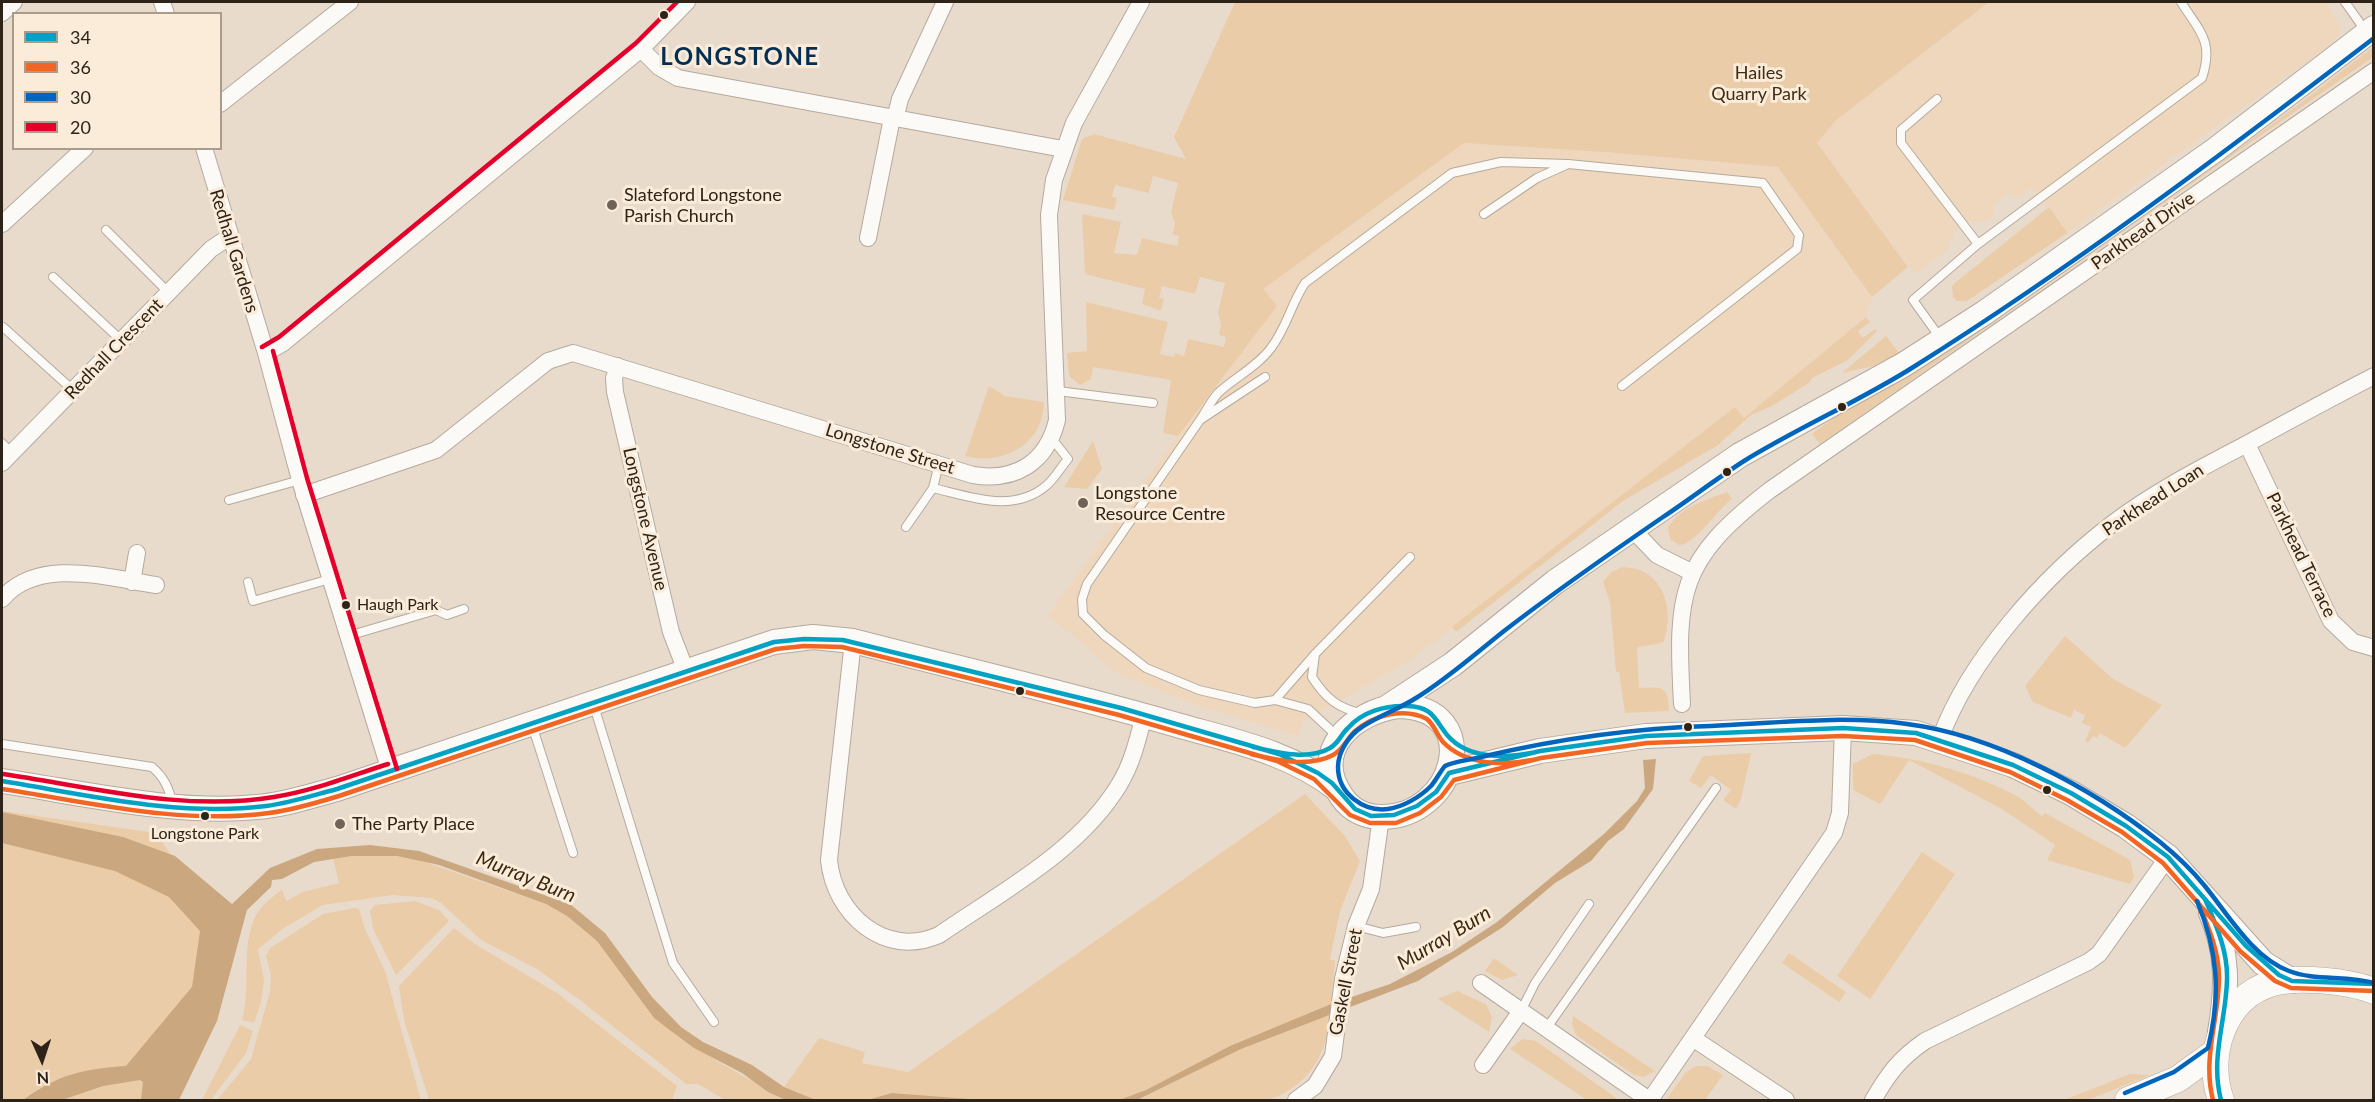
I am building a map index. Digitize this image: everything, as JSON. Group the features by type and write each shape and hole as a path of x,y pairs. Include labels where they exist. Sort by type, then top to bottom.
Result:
{"main road":[{"path":"2128,1101 2178,1078 2217,1043 2240,1002 2272,983 2292,981 2368,987"},
{"path":"2217,1043 2216,1085 2221,1101"}],"street":[{"path":"2,12 14,2"},
{"path":"222,102 350,2"},
{"path":"266,353 283,343 641,49 687,2"},
{"path":"868,238 900,99 945,2"},
{"path":"1053,440 1058,420 1049,215 1054,180 1074,123 1141,2"},
{"path":"1337,789 1330,765 1337,742 1351,725 1453,664 1555,582 1762,441 1942,341 2215,150 2370,31"},
{"path":"641,49 659,68 678,78 1063,149"},
{"name":"Parkhead Drive","path":"1682,704 1679,628 1685,594 1693,573 1714,539 1770,490 2373,71"},
{"path":"2,224 83,150"},
{"name":"Redhall Gardens","path":"205,150 229,237 266,353 302,488 390,771"},
{"name":"Redhall Crescent","path":"5,453 74,391 211,249 229,237"},
{"name":"Longstone Street","path":"302,488 436,450 556,356 573,353 973,475 999,477 1029,465 1053,440"},
{"name":"Longstone Avenue","path":"618,366 614,378 615,392 671,632 686,671"},
{"name":"Parkhead Loan","path":"1940,739 1957,699 1988,652 2023,607 2112,524 2200,468 2373,376"},
{"name":"Parkhead Terrace","path":"2247,444 2331,621 2353,642 2373,648"},
{"path":"1633,530 1657,555 1693,573"},
{"path":"132,582 137,553"},
{"path":"2,599 22,583 46,574 75,574 156,585"},
{"path":"2,781 173,806 216,809 263,807 337,789 686,671 794,639 813,637 853,641 1144,715 1282,755 1317,773 1337,789 1352,808 1362,814 1380,817 1398,815 1417,806 1435,793 1449,773 1452,760 1448,736 1437,718 1429,711 1409,706 1376,711"},
{"path":"853,641 829,860 831,876 841,901 849,913 874,933 891,939 927,940 939,935 1072,840 1108,802 1120,783 1131,760 1144,715"},
{"path":"1429,711 1440,683 1453,664"},
{"path":"1481,983 1649,1101 1694,1039 1834,833 1840,806 1843,728"},
{"path":"1449,773 1512,757 1565,747 1646,736 1843,728 1898,731 1940,739 2013,765 2071,793 2126,826 2168,857 2263,963 2292,981"},
{"path":"1448,736 1467,749 1512,757"},
{"path":"1282,755 1311,753 1337,742"},
{"name":"Gaskell Street","path":"1296,1101 1315,1086 1333,1056 1343,980 1356,926 1371,889 1380,817"},
{"path":"1873,1101 1891,1070 1906,1054 1925,1041 2088,962 2099,954 2168,857"},
{"path":"2204,898 2222,943 2227,978 2217,1043"},
{"path":"1483,1065 1521,1011"},
{"path":"1694,1039 1786,1101"}],"lane":[{"path":"1942,341 1912,300 1978,244 2202,78 2208,58 2205,40 2181,2"},
{"path":"2344,2 2370,31"},
{"path":"1937,99 1901,130 1901,143 1978,244"},
{"path":"1337,742 1308,709 1275,700 1255,703 1199,690 1146,668 1104,635 1083,614 1082,599 1087,584 1216,395 1270,350 1290,315 1290,306 1305,283 1452,173 1501,162 1568,164 1762,183 1799,235 1797,249 1622,386"},
{"path":"1484,214 1537,178 1568,164"},
{"path":"106,230 169,292"},
{"path":"53,277 122,341"},
{"path":"3,327 74,391"},
{"path":"1200,420 1265,377"},
{"path":"1058,391 1153,403"},
{"path":"933,488 997,502 1013,501 1032,495 1047,485 1068,459 1053,440"},
{"path":"906,527 933,488 939,464"},
{"path":"229,500 302,488"},
{"path":"1275,700 1315,654 1410,557"},
{"path":"248,582 253,601 330,579"},
{"path":"348,636 436,610 447,615 464,609"},
{"path":"1315,654 1312,677 1323,694 1341,708 1376,711"},
{"path":"593,702 673,963 714,1022"},
{"path":"531,723 573,853"},
{"path":"2,744 152,767 165,781 173,806"},
{"path":"1546,1029 1716,788"},
{"path":"1521,1011 1534,983 1589,904"},
{"path":"1356,926 1383,933 1416,927"}],"shaded area":[{"path":"1989,2 2327,2 2340,25 2339,35 2330,45 2067,233 2032,188 2019,198 2007,194 1993,205 1993,217 1986,222 1971,221 1955,232 1948,249 1915,275 1817,143 1835,121"},
{"path":"1464,143 1779,167 1872,297 1866,317 1744,418 1735,408 1414,658 1303,722 1298,736 1198,706 1116,673 1048,615 1221,376 1277,306 1262,289"},
{"path":"1656,759 1653,789 1624,829 1608,841 1591,861 1555,883 1503,927 1418,981 1241,1049 1137,1100 1119,1100 1146,1090 1230,1046 1331,1004 1390,984 1452,952 1497,922 1604,834 1637,801 1645,788 1643,760"},
{"path":"2,812 123,837 175,856 232,904 270,868 317,849 370,845 419,851 570,904 605,933 652,997 681,1027 703,1042 752,1065 784,1087 816,1100 786,1100 768,1092 742,1073 694,1048 654,1018 597,941 567,916 546,904 439,865 397,856 352,856 314,862 282,879 272,880 271,887 247,910 217,1021 179,1100 141,1100 143,1082 140,1080 103,1086 62,1100 23,1100 48,1084 72,1074 126,1066 192,987 200,931 169,897 115,871 2,843"},
{"path":"892,1093 982,1100 867,1100"}],"green space":[{"name":"Hailes Quarry Park","path":"1235,2 1989,2 1835,121 1817,143 1908,267 1872,297 1778,167 1464,143 1263,289 1277,306 1178,436 1163,433 1171,380 1093,367 1091,379 1080,385 1069,376 1067,353 1087,351 1086,302 1168,322 1160,354 1174,357 1175,353 1184,356 1188,339 1224,347 1226,337 1219,335 1221,325 1218,312 1225,283 1200,277 1195,294 1162,286 1159,298 1164,299 1161,311 1142,304 1145,289 1085,274 1082,214 1121,222 1114,253 1137,255 1142,238 1177,246 1179,236 1172,234 1175,224 1171,212 1178,183 1153,176 1149,193 1115,185 1112,197 1117,198 1114,210 1063,200 1082,139 1094,134 1186,159 1174,137"},
{"path":"2373,47 2373,57 1820,444 1812,434 1849,408 1948,351 2070,268 2224,160"},
{"path":"2049,207 2067,233 1967,301 1957,301 1953,297 1952,286 1956,282"},
{"path":"1866,317 1870,322 1858,331 1862,338 1875,329 1877,331 1848,360 1812,378 1809,383 1772,406 1751,415 1718,445 1623,501 1456,632 1452,627 1735,407 1744,418"},
{"path":"1886,336 1899,353 1873,366 1842,373"},
{"path":"989,386 1005,396 1044,402 1042,417 1037,430 1019,448 993,458 965,456"},
{"path":"1093,441 1102,469 1087,489 1064,487"},
{"path":"1727,492 1732,499 1692,539 1679,545 1670,539 1668,527 1680,514 1694,505"},
{"path":"1623,567 1637,569 1648,574 1663,592 1668,616 1664,641 1637,647 1639,688 1663,689 1667,696 1669,711 1625,713 1619,672 1616,672 1610,603 1603,582 1611,572"},
{"path":"2065,636 2113,679 2162,705 2125,748 2100,733 2097,738 2093,736 2088,743 2085,741 2091,727 2082,723 2085,715 2074,710 2071,718 2033,702 2025,686"},
{"path":"1751,753 1741,799 1736,809 1723,800 1731,790 1711,775 1701,788 1689,781 1703,756"},
{"path":"1873,754 1908,759 1944,767 1995,785 2020,798 2042,816 2045,813 2130,860 2134,877 2130,884 2047,860 2055,845 2002,809 1909,760 1880,804 1853,790 1853,764"},
{"path":"1305,794 1345,836 1360,861 1340,911 1330,959 1335,961 1331,1004 1230,1046 1146,1090 1119,1100 982,1100 892,1093 867,1100 816,1100 784,1087 819,1038 865,1052 862,1063 908,1072"},
{"path":"2,811 156,833 216,922 170,1100 2,1100"},
{"path":"1922,852 1955,874 1870,999 1837,976"},
{"path":"352,856 397,856 419,860 546,904 567,916 597,941 654,1018 717,1061 786,1100 725,1100 698,1084 686,1084 581,1001 537,969 481,940 441,903 431,898 392,895 323,905 284,928 258,949 264,981 261,1002 254,1023 242,1020 245,1007 249,937 258,912 282,889 286,901 303,892 339,883 333,859"},
{"path":"415,901 439,910 449,921 396,975 373,929 370,911 375,905"},
{"path":"359,909 365,929 385,971 421,1100 217,1100 251,1059 270,991 271,975 266,956 270,948 323,914"},
{"path":"454,928 475,944 557,993 677,1086 672,1100 429,1100 404,1020 399,986"},
{"path":"1789,953 1846,992 1839,1002 1782,963"},
{"path":"1494,958 1518,975 1502,980 1485,971"},
{"path":"1457,991 1486,1004 1492,1017 1489,1032 1438,999"},
{"path":"1331,1014 1325,1043 1313,1068 1294,1087 1282,1094 1268,1100 1137,1100 1241,1049"},
{"path":"1573,1016 1655,1071 1644,1077 1634,1075 1576,1035 1572,1025"},
{"path":"240,1025 253,1031 246,1053 211,1100 202,1100"},
{"path":"1522,1039 1536,1041 1619,1100 1587,1100 1510,1049"},
{"path":"1696,1066 1708,1066 1723,1075 1705,1100 1666,1100 1686,1072"},
{"path":"2130,1074 2150,1075 2088,1100 2064,1100"}],"transit line":[{"name":"20","path":"262,347 279,337 636,43 677,2"},
{"name":"30","path":"2374,38 2205,166 2033,289 1894,379 1744,461 1563,587 1427,691 1362,727 1345,744 1338,761 1339,777 1347,793 1370,808 1388,809 1405,804 1422,794 1449,764 1538,745 1595,736 1682,727 1834,720 1883,721 1940,730 1974,739 2041,767 2104,802 2133,822 2189,868 2242,934 2263,956 2276,964 2299,974 2374,983"},
{"name":"20","path":"273,351 307,478 397,769"},
{"name":"34","path":"2,781 166,807 233,809 275,805 337,789 774,642 804,639 843,640 1121,708 1279,754 1318,773 1332,783 1355,809 1371,816 1394,815 1417,806 1436,792 1449,773 1540,751 1646,736 1843,728 1916,733 2013,765 2071,793 2126,826 2168,857 2246,946 2279,975 2292,981 2374,984"},
{"name":"36","path":"2,789 168,814 236,816 278,812 339,796 776,649 804,646 842,647 1119,715 1277,761 1314,779 1350,815 1370,823 1396,823 1420,813 1441,797 1454,780 1541,758 1647,743 1843,736 1915,740 2010,772 2067,800 2122,832 2163,863 2240,951 2275,981 2291,988 2374,991"},
{"name":"34","path":"1253,747 1302,755 1321,752 1333,746 1354,722 1367,714 1382,708 1407,706 1428,711 1456,744 1476,753 1499,756 1531,753"},
{"name":"36","path":"1251,754 1292,762 1324,759 1339,750 1361,726 1379,717 1399,713 1418,715 1427,719 1443,742 1452,750 1473,759 1497,763 1532,760"},
{"name":"20","path":"3,774 138,796 206,802 240,801 303,791 388,764"},
{"name":"34","path":"2205,899 2220,938 2227,969 2217,1069 2221,1100"},
{"name":"30","path":"2125,1093 2174,1072 2208,1048 2215,1010 2215,973 2209,938 2197,901"},
{"name":"36","path":"2198,902 2212,939 2219,967 2209,1069 2213,1100"}],"place":[{"name":"Slateford Longstone Parish Church","path":"612,205"},
{"name":"Longstone Resource Centre","path":"1083,503"},
{"name":"Haugh Park","path":"346,605"},
{"name":"Longstone Park","path":"205,816"},
{"name":"The Party Place","path":"340,824"}],"district":[{"name":"LONGSTONE","path":"740,57"}],"water label":[{"name":"Murray Burn","path":"526,877"},
{"name":"Murray Burn","path":"1444,938"}]}
